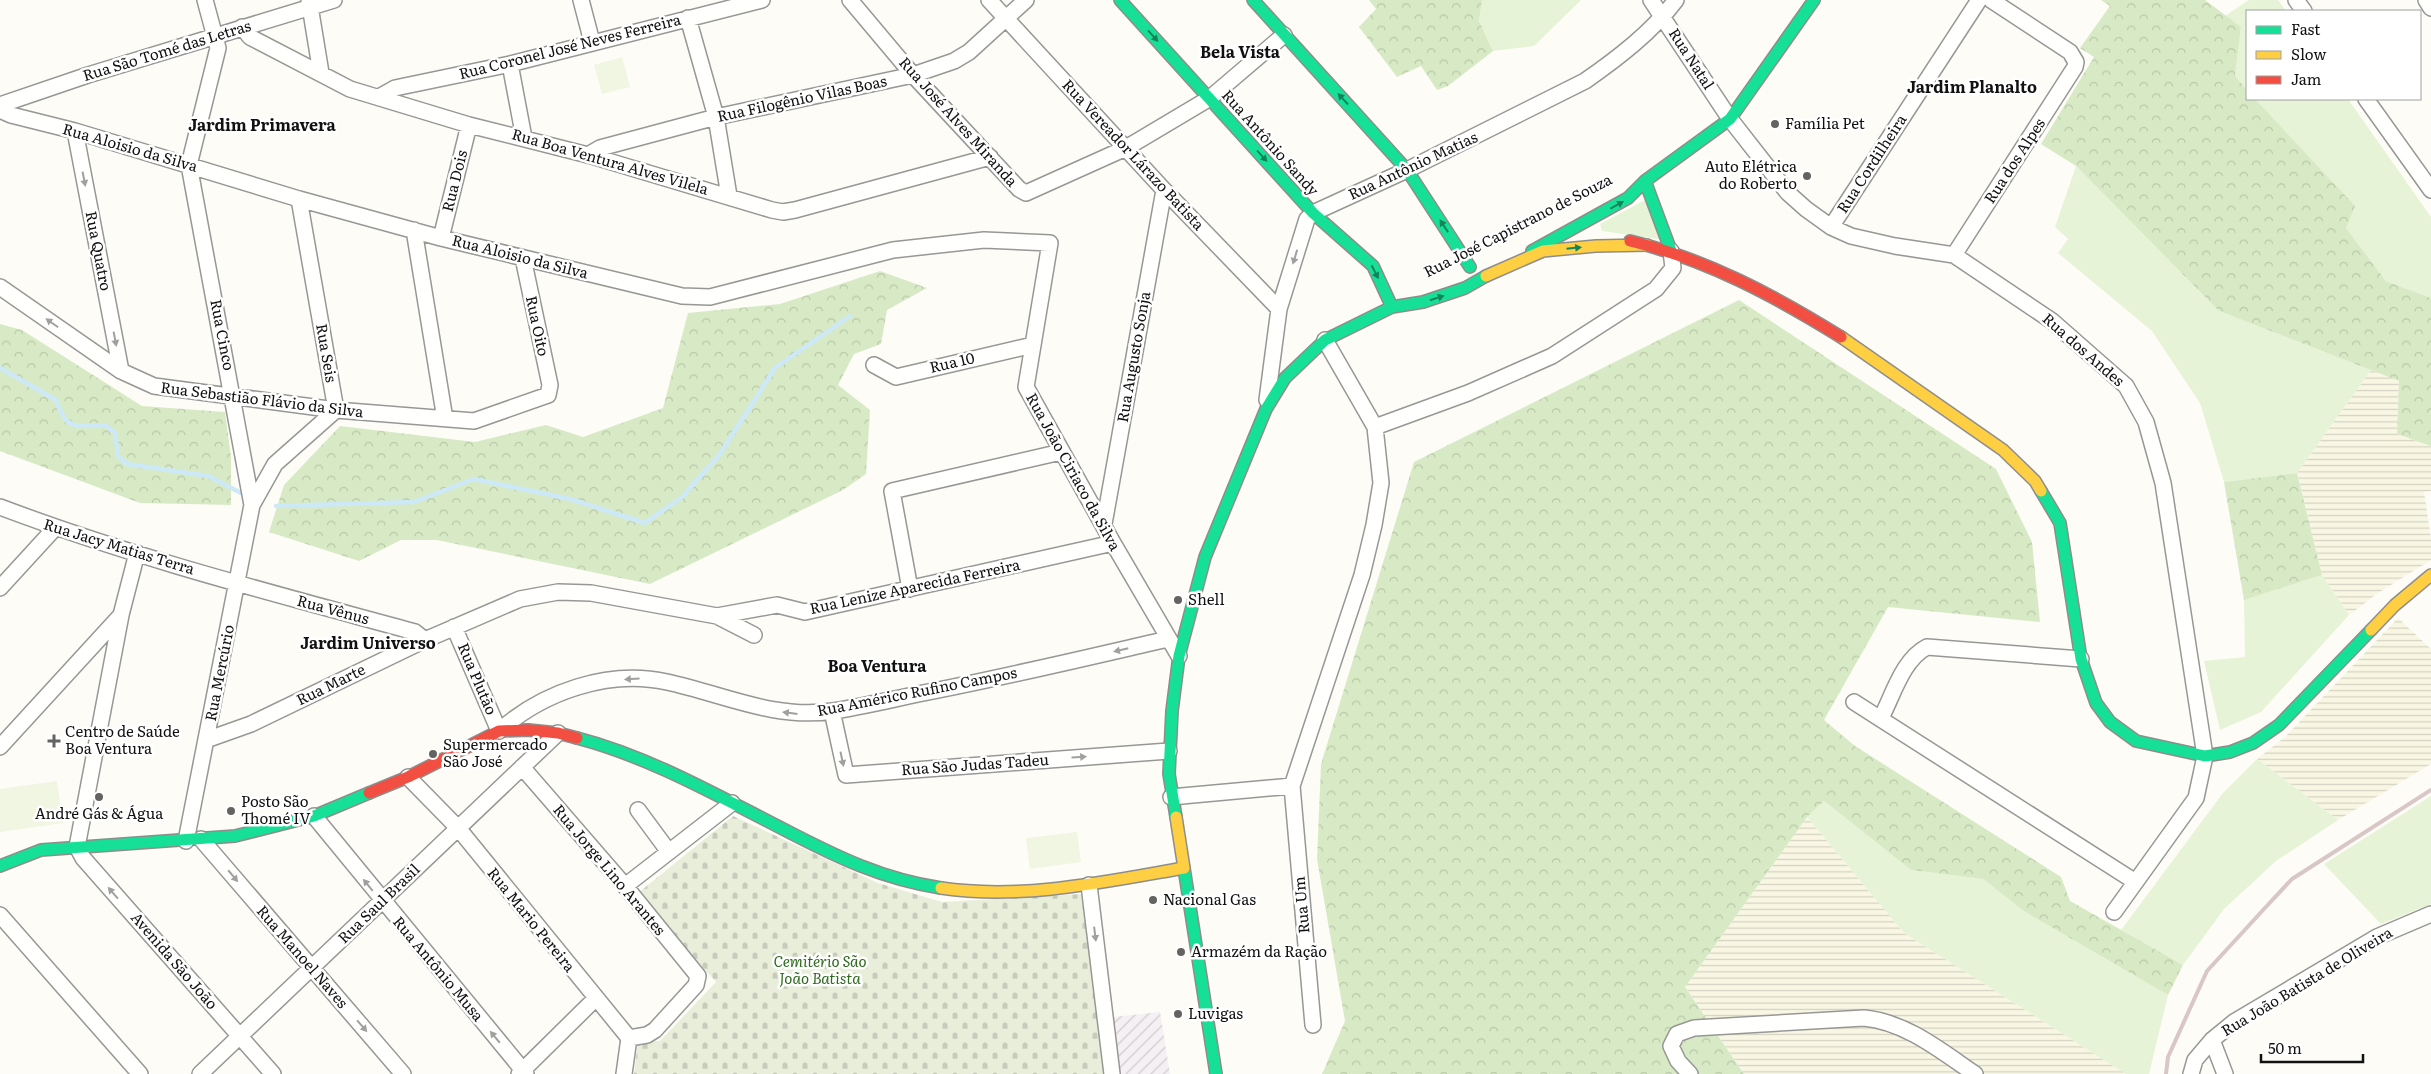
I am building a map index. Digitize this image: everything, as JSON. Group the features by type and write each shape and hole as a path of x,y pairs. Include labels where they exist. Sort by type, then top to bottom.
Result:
{"main road":[{"name":"Rua Antônio Sandy","path":"1120,0 1313,213 1373,266 1392,307"},
{"path":"1253,0 1407,170 1470,267 1471,273 1465,288"},
{"name":"Rua José Capistrano de Souza","path":"1216,1074 1184,868 1171,798 1169,751 1179,656 1205,557 1266,409 1285,378 1325,340 1392,307 1407,303 1423,302 1465,288 1628,198 1645,181 1730,119 1814,0"},
{"path":"1645,181 1672,251"},
{"name":"Rua José Capistrano de Souza","path":"1558,237 1526,242 1622,189 1645,181"},
{"path":"1558,237 1606,237 1672,251 1713,268 1801,311 1874,358 2003,450 2020,465 2046,497 2060,523 2081,658 2096,703 2110,722 2136,741 2205,756 2230,752 2253,743 2280,726 2395,606 2431,575"},
{"path":"1494,272 1543,251 1596,246 1646,245"},
{"name":"Rua José Capistrano de Souza","path":"1407,303 1429,288"},
{"path":"0,866 41,850 235,836 314,816 408,777 499,731 528,730 558,733 608,746 732,803 848,862 881,875 915,884 974,893 1012,893 1089,885 1184,868"}],"street":[{"path":"189,165 218,48 205,0"},
{"name":"Rua São Tomé das Letras","path":"0,105 88,75 242,27 309,3 334,0"},
{"path":"581,0 592,42"},
{"name":"Rua Coronel José Neves Ferreira","path":"379,97 395,88 510,64 762,0"},
{"name":"Rua José Alves Miranda","path":"850,0 913,75 1019,189 1026,193 1126,148 1210,98 1284,35"},
{"name":"Rua Vereador Lárazo Batista","path":"989,0 1164,190 1279,309"},
{"name":"Rua Filogênio Vilas Boas","path":"588,155 600,148 716,117 913,75 954,61 969,52 1026,0"},
{"name":"Rua Natal","path":"1650,0 1730,119"},
{"name":"Rua Antônio Matias","path":"1313,213 1407,170 1585,81 1611,63 1663,17 1676,0"},
{"name":"Rua Cordilheira","path":"1831,227 1979,0"},
{"name":"Rua dos Alpes","path":"1954,255 2075,67 2076,62 2070,52 1991,0"},
{"path":"2426,0 2431,8"},
{"path":"309,3 321,73"},
{"path":"688,18 716,117 729,196"},
{"name":"Rua Boa Ventura Alves Vilela","path":"242,27 250,36 350,89 469,125 588,155 783,212 990,158"},
{"path":"510,64 524,138"},
{"path":"2367,100 2431,190"},
{"name":"Rua Aloisio da Silva","path":"0,110 11,115 75,131 299,199 442,238 682,296 710,296 894,250 984,240 1050,243"},
{"name":"Rua dos Andes","path":"1730,119 1788,193 1831,227 1871,242 1954,255 2052,321 2126,386 2146,422 2163,483 2205,756"},
{"name":"Rua Dois","path":"442,238 469,125"},
{"name":"Rua Quatro","path":"75,131 121,370"},
{"name":"Rua Cinco","path":"189,165 234,396 252,505"},
{"name":"Rua Augusto Sonja","path":"1104,524 1164,190"},
{"name":"Rua Seis","path":"299,199 336,410"},
{"path":"1266,409 1279,309 1307,219 1313,213"},
{"path":"414,230 445,419"},
{"name":"Rua João Ciriaco da Silva","path":"1050,243 1026,387 1061,452 1179,656"},
{"path":"1375,426 1468,393 1552,356 1656,289 1673,268 1672,251"},
{"name":"Rua Oito","path":"523,258 550,385 548,395"},
{"name":"Rua Sebastião Flávio da Silva","path":"0,287 121,370 154,386 336,410 474,421 548,395"},
{"path":"1171,798 1292,786 1362,576 1381,483 1375,426 1325,340"},
{"name":"Rua 10","path":"874,365 896,376 1033,345"},
{"path":"252,505 275,464 336,410"},
{"path":"910,589 892,491 1061,452"},
{"name":"Rua Mercúrio","path":"194,840 206,740 252,505"},
{"name":"Rua Jacy Matias Terra","path":"0,507 55,528 238,584"},
{"path":"0,588 55,528"},
{"name":"Rua Lenize Aparecida Ferreira","path":"717,616 777,605 805,612 1113,543"},
{"path":"77,847 121,614 136,553"},
{"name":"Rua Vênus","path":"238,584 415,632 425,640"},
{"name":"Rua Marte","path":"206,740 252,724 425,640 520,599 558,592 591,593 717,616"},
{"path":"0,747 121,614"},
{"path":"717,616 754,635"},
{"name":"Rua Plutão","path":"454,627 499,731"},
{"name":"Rua Américo Rufino Campos","path":"499,731 518,715 567,690 604,681 637,678 666,682 793,714 832,711 968,684 1168,639"},
{"path":"1881,718 1910,660 1918,651 1927,647 2081,658"},
{"path":"1854,702 2134,881"},
{"name":"Rua São Judas Tadeu","path":"832,711 846,775 1169,751"},
{"name":"Rua Saul Brasil","path":"200,1074 558,733"},
{"path":"2114,912 2134,881 2196,798 2205,756"},
{"name":"Rua Jorge Lino Arantes","path":"522,767 625,886 695,973 698,980 696,985 655,1030 647,1035 629,1038"},
{"name":"Rua Mario Pereira","path":"408,777 458,828 595,999 629,1038"},
{"name":"Rua Um","path":"1292,786 1313,1025"},
{"path":"625,886 732,803"},
{"path":"638,810 669,852"},
{"name":"Rua Antônio Musa","path":"314,816 381,901 523,1073"},
{"name":"Rua Manoel Naves","path":"194,840 311,968 403,1074"},
{"name":"Avenida São João","path":"77,847 83,858 273,1074"},
{"path":"1089,885 1112,1074"},
{"name":"Rua João Batista de Oliveira","path":"2212,1040 2234,1022 2376,937 2431,914"},
{"path":"0,915 140,1074"},
{"path":"523,1073 595,999"},
{"path":"1690,1074 1678,1061 1671,1046 1677,1034 1694,1028 1864,1018 1883,1020 1904,1028 1976,1074"},
{"path":"624,1074 629,1038"},
{"path":"2191,1074 2195,1060 2212,1040 2225,1074"}],"shaded area":[{"path":"2371,370 2399,381 2397,434 2431,446 2431,491 2424,492 2431,539 2431,560 2378,593 2349,615 2322,575 2297,473"},
{"path":"2398,618 2431,649 2431,764 2338,820 2257,759 2285,737"},
{"path":"1807,817 1904,933 2126,1074 1744,1074 1685,987"},
{"path":"1160,1012 1170,1074 1119,1074 1113,1017"}],"green space":[{"path":"1369,0 1482,0 1479,21 1493,51 1448,86 1437,90 1421,66 1397,77 1359,27 1376,9"},
{"path":"1482,0 1581,0 1534,46 1493,51 1479,21"},
{"path":"2101,0 2205,0 2241,27 2235,76 2246,89 2246,100 2256,100 2355,206 2346,228 2386,281 2431,298 2431,446 2397,434 2399,381 2219,311 2076,166 2041,144 2094,57 2080,48 2110,6"},
{"path":"2249,0 2278,0 2285,10 2246,10 2246,89 2235,77 2241,27 2225,16"},
{"path":"622,57 630,87 602,94 594,65"},
{"path":"2256,100 2349,100 2431,217 2431,298 2386,281 2346,228 2283,131"},
{"path":"2076,166 2219,311 2371,370 2297,473 2224,482 2200,403 2152,331 2058,253 2068,239 2055,227"},
{"path":"1649,198 1665,240 1602,231 1600,224"},
{"path":"880,271 927,288 887,310 881,344 854,354 838,385 870,410 866,474 843,490 650,584 437,540 401,540 359,561 269,532 284,485 340,426 475,442 546,425 583,437 663,408 688,313 780,304"},
{"path":"1739,300 1996,469 2032,542 2040,622 1888,607 1824,720 1855,746 2061,877 2070,901 2183,965 2168,995 2025,912 1983,879 1911,870 1824,801 1807,817 1685,987 1744,1074 1322,1074 1345,1021 1317,859 1321,764 1414,462"},
{"path":"0,324 22,330 142,406 225,412 231,457 231,505 140,503 0,451"},
{"path":"2297,473 2322,575 2244,600 2224,482"},
{"path":"2322,575 2349,615 2261,712 2220,730 2204,661 2245,657 2244,600"},
{"path":"2257,759 2338,820 2276,861 2224,909 2183,965 2121,930 2223,793"},
{"path":"57,781 63,823 0,832 0,789"},
{"path":"2431,796 2431,904 2381,924 2324,864"},
{"path":"1824,801 1911,870 1983,879 2025,912 2168,995 2149,1074 2126,1074 1904,933 1807,817"},
{"name":"Cemitério São João Batista","path":"733,816 878,883 942,902 1081,894 1108,1074 634,1074 638,1042 660,1041 716,982 637,894"},
{"path":"1077,832 1081,862 1030,869 1026,838"}],"waterway":[{"path":"276,506 414,502 474,479 570,499 645,523 682,497 720,454 775,368 850,316"},
{"path":"0,368 56,400 64,418 73,425 105,425 115,433 118,456 127,464 208,476 243,494"}],"railway":[{"path":"2166,1074 2168,1057 2207,971 2264,909 2292,879 2431,790"}],"traffic: fast":[{"path":"1120,0 1313,213 1373,266 1392,307"},
{"path":"1253,0 1407,170 1470,267"},
{"path":"1532,251 1628,198 1645,181 1730,119 1814,0"},
{"path":"1645,181 1671,251"},
{"path":"1176,817 1169,774 1172,711 1179,656 1205,557 1266,409 1285,378 1325,340 1392,307 1423,302 1465,288 1486,276"},
{"path":"2041,491 2060,523 2081,659 2096,703 2110,722 2136,741 2205,756 2230,752 2253,743 2279,725 2371,630"},
{"path":"577,738 657,766 860,866 899,879 941,888"},
{"path":"0,866 41,850 235,836 314,816 369,793"},
{"path":"1184,868 1216,1074"}],"traffic: slow":[{"path":"1486,276 1543,251 1596,246 1647,245"},
{"path":"1841,337 2003,450 2035,481 2041,491"},
{"path":"2371,630 2395,605 2431,575"},
{"path":"941,888 971,891 1032,891 1093,884 1184,868 1176,817"}],"traffic: jam":[{"path":"1630,241 1713,268 1791,307 1841,337"},
{"path":"369,793 408,777 499,731 528,730 558,733 577,738"}],"place":[{"name":"Família Pet","path":"1775,124"},
{"name":"Auto Elétrica do Roberto","path":"1807,176"},
{"name":"Shell","path":"1178,600"},
{"name":"Centro de Saúde Boa Ventura","path":"54,741"},
{"name":"Supermercado São José","path":"433,754"},
{"name":"André Gás & Água","path":"99,797"},
{"name":"Posto São Thomé IV","path":"231,811"},
{"name":"Nacional Gas","path":"1153,900"},
{"name":"Armazém da Ração","path":"1181,952"},
{"name":"Luvigas","path":"1178,1014"}],"district":[{"name":"Bela Vista","path":"1240,52"},
{"name":"Jardim Planalto","path":"1972,87"},
{"name":"Jardim Primavera","path":"262,125"},
{"name":"Jardim Universo","path":"368,643"},
{"name":"Boa Ventura","path":"877,666"}]}
